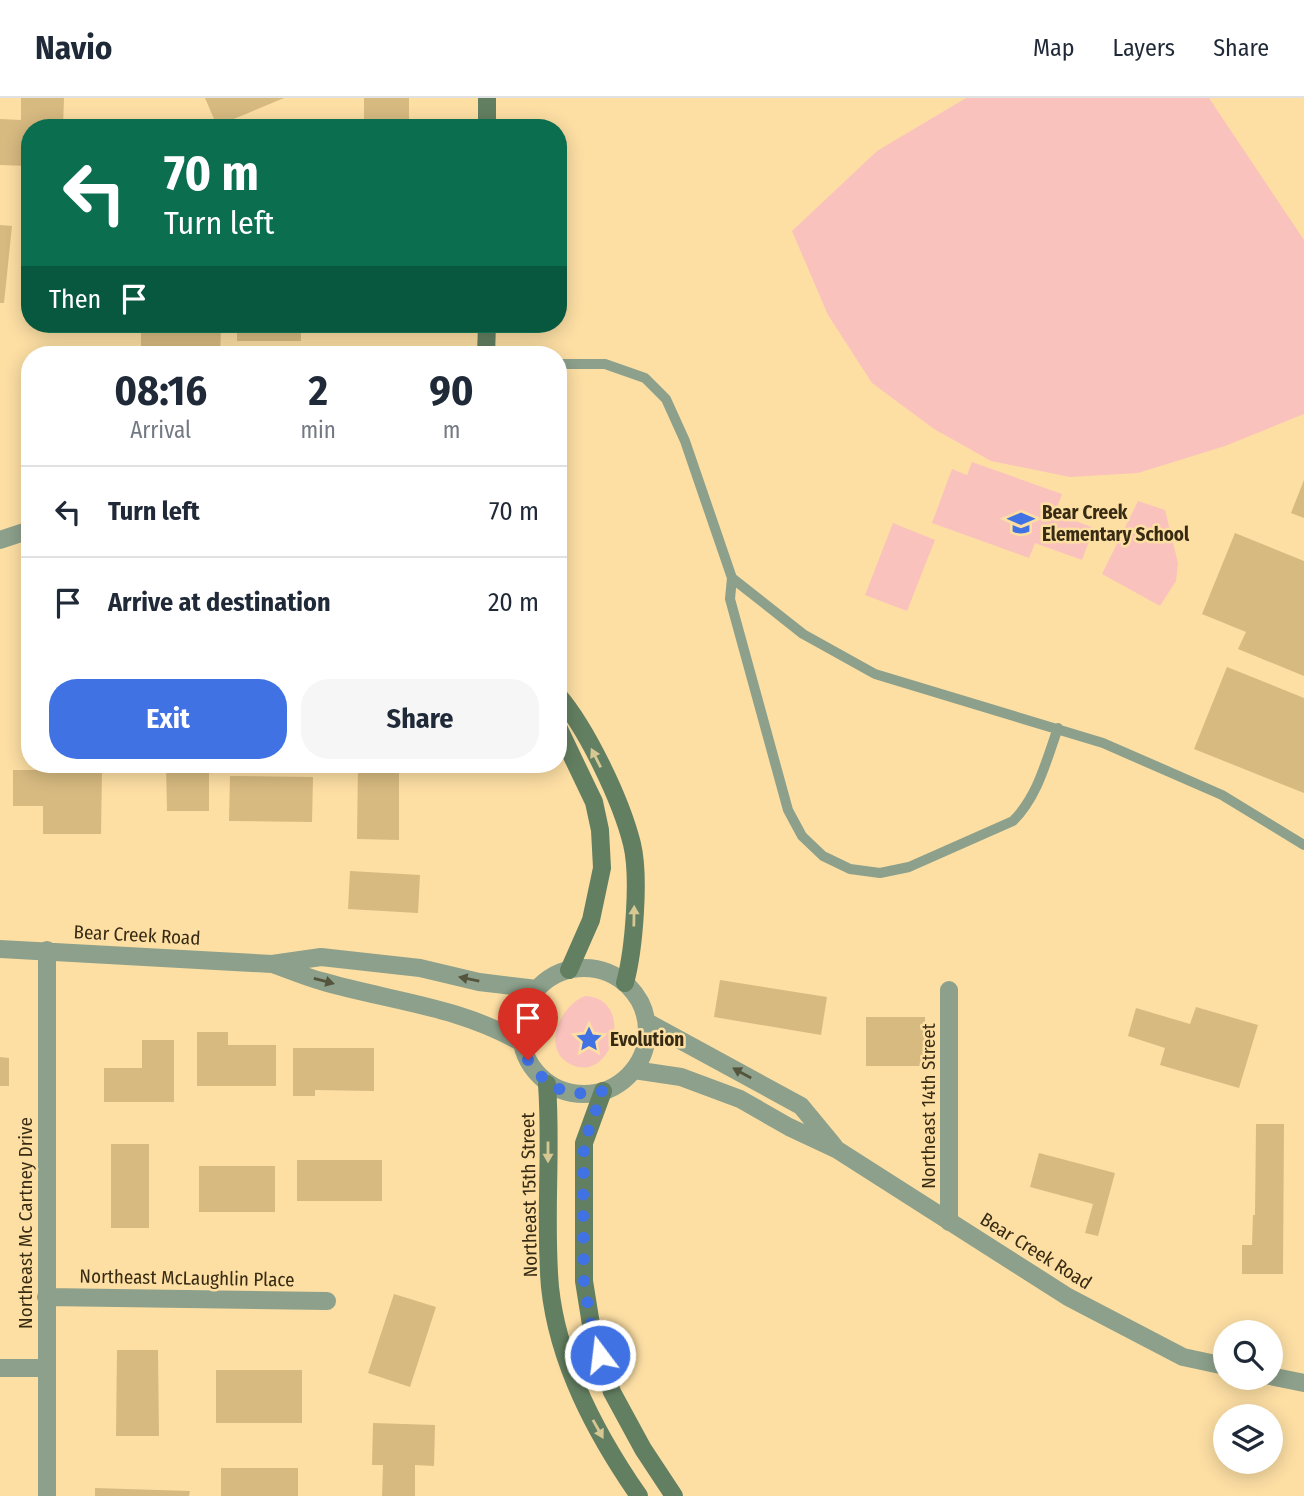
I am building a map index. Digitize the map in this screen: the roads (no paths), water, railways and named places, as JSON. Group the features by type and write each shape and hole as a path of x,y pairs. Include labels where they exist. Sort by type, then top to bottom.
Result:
{"main road":[{"path":"487,98 487,119"},
{"path":"567,706 616,797 632,845 635,866 634,927 625,983"},
{"path":"567,746 594,802 600,830 602,868 591,920 569,970"},
{"name":"Northeast 15th Street","path":"547,1084 548,1249 553,1302 564,1350 581,1399 621,1471 639,1496"},
{"path":"603,1091 584,1143 584,1281 593,1337 612,1392 643,1449 674,1496"}],"street":[{"path":"0,540 21,533"},
{"name":"Bear Creek Road","path":"0,949 272,964 321,957 420,968 479,982 537,989"},
{"name":"Northeast Mc Cartney Drive","path":"47,950 47,1496"},
{"name":"Bear Creek Road","path":"272,964 321,981 413,1001 468,1017 522,1043"},
{"path":"589,968 608,973 625,983 643,1007 647,1022 647,1039 634,1070 620,1084 584,1095 547,1084 528,1060 522,1043 521,1024 526,1005 537,989 552,977 569,970 589,968"},
{"name":"Northeast 14th Street","path":"949,990 949,1222"},
{"name":"Bear Creek Road","path":"647,1022 801,1106 836,1149"},
{"name":"Bear Creek Road","path":"634,1070 681,1077 740,1099 789,1127 836,1149 1069,1297 1183,1357 1213,1363"},
{"name":"Northeast McLaughlin Place","path":"46,1297 327,1301"},
{"path":"0,1368 46,1368"},
{"path":"1283,1379 1304,1383"}],"lane":[{"path":"567,364 605,363 645,378 666,399 685,441 732,578 730,599 788,810 802,836 823,856 850,869 880,873 909,867 1013,821 1026,808 1034,793 1058,728"},
{"path":"732,578 803,634 875,674 1103,743 1222,795 1304,845"}],"place":[{"name":"Bear Creek Elementary School","path":"1021,523"},
{"name":"Evolution","path":"589,1039"}]}
